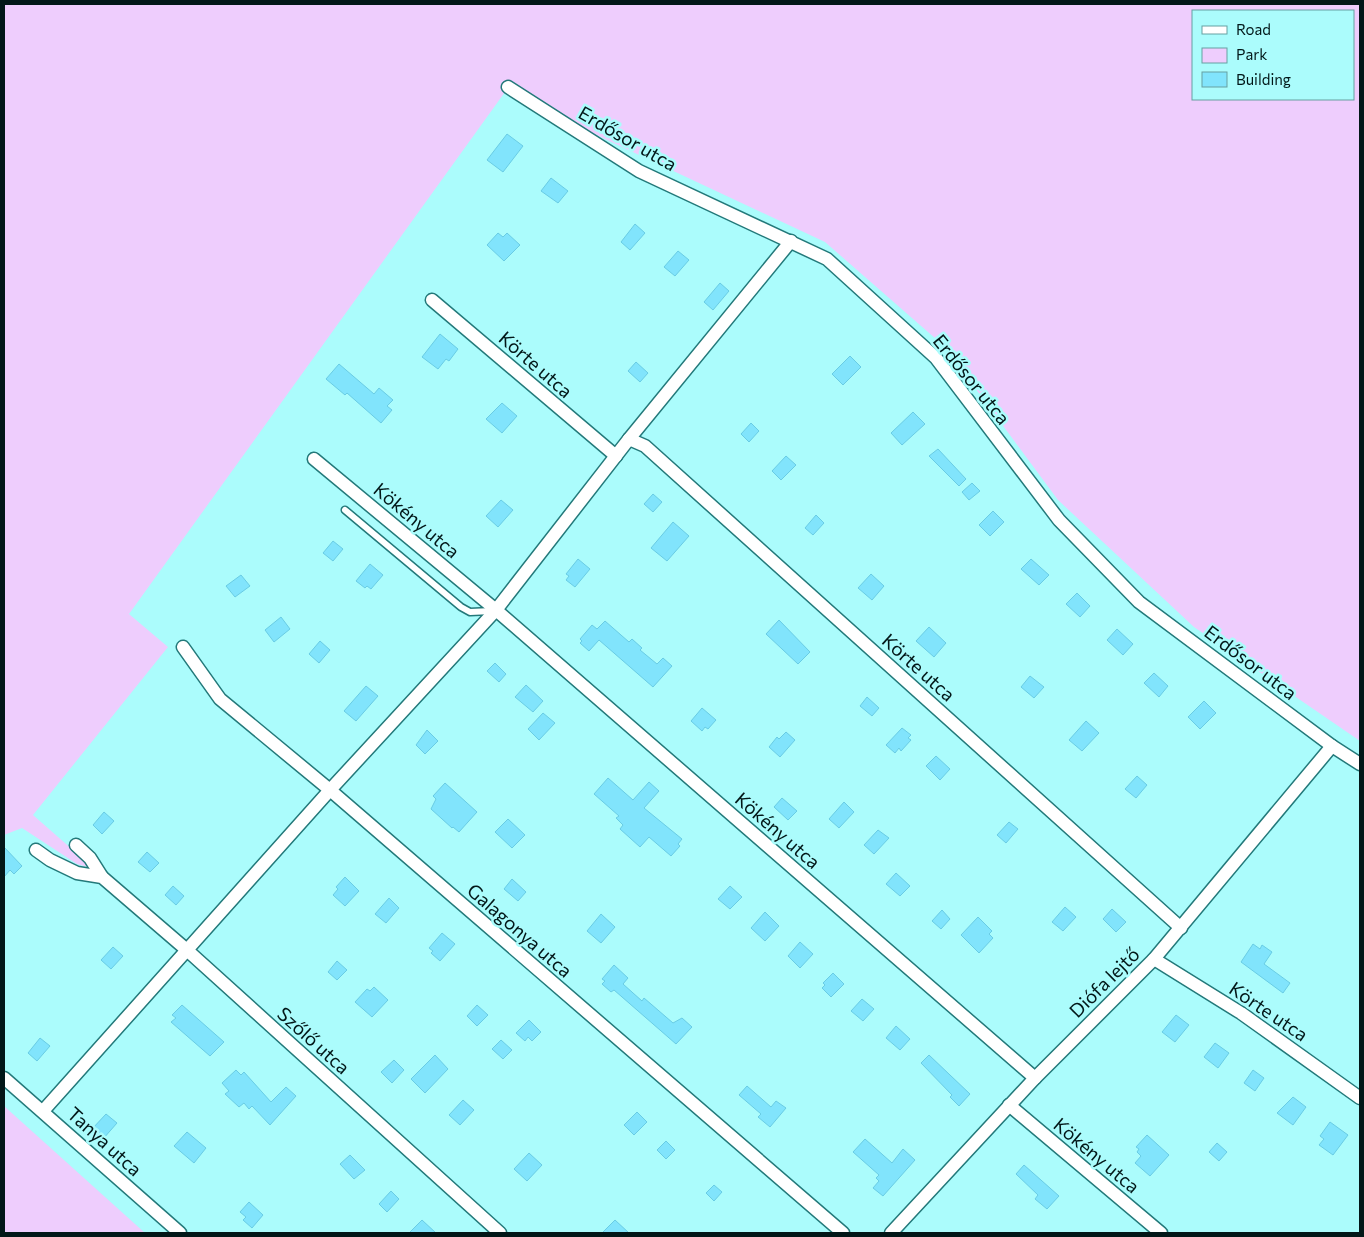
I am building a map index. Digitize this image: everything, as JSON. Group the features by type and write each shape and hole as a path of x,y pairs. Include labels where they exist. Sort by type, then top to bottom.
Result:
{"street":[{"name":"Erdősor utca","path":"508,87 639,171 827,258 936,358 1059,520 1139,602 1332,746 1360,764"},
{"path":"43,1111 330,790 496,610 629,439 791,241"},
{"name":"Körte utca","path":"432,300 616,456"},
{"name":"Körte utca","path":"629,439 645,446 1181,928"},
{"name":"Kökény utca","path":"314,459 496,610 1035,1078"},
{"name":"Galagonya utca","path":"182,647 220,700 330,790 843,1233"},
{"name":"Diófa lejtő","path":"891,1233 1035,1078 1154,959 1332,746"},
{"name":"Szőlő utca","path":"76,845 90,858 102,877 188,951 500,1233"},
{"path":"36,850 50,860 77,874 102,877"},
{"name":"Körte utca","path":"1154,959 1241,1013 1360,1098"},
{"name":"Tanya utca","path":"4,1078 180,1233"},
{"name":"Kökény utca","path":"1009,1106 1161,1233"}],"lane":[{"name":"Kökény utca","path":"345,510 462,607 470,612 483,613 496,610"}],"green space":[{"path":"4,4 1360,4 1360,741 1194,627 1058,500 944,346 825,242 505,92 129,614 168,647 33,815 82,858 88,867 77,864 22,828 4,835"},
{"path":"4,1106 145,1233 4,1233"}],"building":[{"path":"507,134 523,146 503,172 487,160"},
{"path":"551,178 568,191 558,203 541,191"},
{"path":"635,224 645,233 630,250 621,242"},
{"path":"498,233 503,237 507,233 520,245 504,261 487,245"},
{"path":"678,251 689,260 675,276 664,267"},
{"path":"720,283 729,291 713,310 704,302"},
{"path":"440,334 458,349 449,361 446,359 438,369 422,357"},
{"path":"850,356 861,367 843,385 832,374"},
{"path":"636,362 648,373 640,382 628,371"},
{"path":"339,364 374,394 379,388 393,400 387,406 392,410 381,423 347,393 345,395 326,379"},
{"path":"502,403 517,416 502,433 486,419"},
{"path":"913,412 925,424 902,445 891,433"},
{"path":"751,423 759,431 749,442 741,434"},
{"path":"938,449 966,479 959,486 929,456"},
{"path":"786,456 796,465 781,480 772,471"},
{"path":"972,483 980,491 969,500 962,492"},
{"path":"653,494 662,502 653,512 644,504"},
{"path":"501,500 513,510 498,527 486,516"},
{"path":"993,511 1004,522 990,536 979,525"},
{"path":"816,515 824,523 813,535 805,528"},
{"path":"673,522 689,536 667,561 651,548"},
{"path":"333,541 343,549 333,561 323,553"},
{"path":"578,559 590,569 575,587 566,580 569,576 566,574"},
{"path":"1031,559 1049,575 1039,585 1021,569"},
{"path":"370,564 383,575 371,589 367,586 365,588 356,581"},
{"path":"871,574 884,586 872,600 858,588"},
{"path":"241,575 250,586 235,597 226,586"},
{"path":"1077,593 1090,606 1080,617 1066,604"},
{"path":"281,617 290,629 274,642 265,630"},
{"path":"779,620 810,652 798,664 766,634"},
{"path":"605,621 629,642 632,639 642,648 640,650 657,664 663,658 672,666 653,687 599,640 589,651 580,643 582,641 580,639 592,625 597,629"},
{"path":"929,627 946,643 934,657 916,641"},
{"path":"1117,629 1133,644 1123,655 1107,640"},
{"path":"320,641 330,650 319,663 309,654"},
{"path":"495,663 506,674 499,682 487,671"},
{"path":"1154,673 1168,686 1159,697 1144,683"},
{"path":"1030,676 1044,687 1034,698 1021,687"},
{"path":"526,685 543,701 533,712 515,697"},
{"path":"366,686 378,696 356,721 344,711"},
{"path":"867,697 879,708 872,716 860,706"},
{"path":"1204,701 1216,713 1200,729 1188,717"},
{"path":"702,708 716,720 708,729 705,727 702,731 691,721"},
{"path":"543,713 555,723 539,740 528,729"},
{"path":"1086,721 1099,733 1082,751 1069,740"},
{"path":"902,728 911,735 908,738 911,740 901,751 899,748 895,753 886,745"},
{"path":"427,730 438,741 425,754 416,745"},
{"path":"786,732 795,740 780,757 769,747 777,737 779,739"},
{"path":"936,756 950,769 940,780 926,766"},
{"path":"1137,776 1147,785 1136,798 1125,789"},
{"path":"608,778 633,800 649,782 659,791 644,808 682,839 678,844 680,846 671,856 649,837 640,847 620,829 623,825 616,818 619,816 594,794"},
{"path":"445,783 477,812 459,832 431,809 436,799 433,796"},
{"path":"782,798 797,811 788,820 774,807"},
{"path":"844,802 854,812 839,828 829,819"},
{"path":"104,812 114,821 102,834 93,825"},
{"path":"508,819 525,835 512,848 495,832"},
{"path":"1009,822 1018,829 1006,843 997,835"},
{"path":"878,830 889,838 874,854 864,845"},
{"path":"4,847 22,866 14,874 10,870 4,877"},
{"path":"147,852 159,863 150,872 138,862"},
{"path":"896,873 910,886 900,896 886,884"},
{"path":"345,877 359,891 345,906 333,895 338,889 336,887"},
{"path":"512,879 526,892 518,901 504,889"},
{"path":"173,886 184,896 176,905 165,895"},
{"path":"730,886 742,897 730,909 718,899"},
{"path":"389,898 399,908 386,923 375,914"},
{"path":"1065,907 1076,917 1063,931 1052,922"},
{"path":"1112,909 1126,922 1116,932 1103,919"},
{"path":"942,910 950,919 941,929 932,921"},
{"path":"765,912 779,926 765,941 751,928"},
{"path":"601,914 615,927 601,943 587,931"},
{"path":"978,917 992,931 989,934 993,938 979,953 961,935"},
{"path":"442,933 455,944 440,961 431,953 433,951 429,948"},
{"path":"800,942 813,954 800,968 788,956"},
{"path":"1253,944 1260,949 1262,945 1272,952 1264,964 1290,983 1283,993 1241,962"},
{"path":"113,947 123,956 111,969 101,960"},
{"path":"337,961 347,970 337,980 328,972"},
{"path":"614,965 628,978 623,984 642,1001 644,998 673,1023 682,1018 692,1027 676,1044 614,990 611,992 602,984 605,981 602,979"},
{"path":"833,973 844,984 831,997 822,988 825,985 823,983"},
{"path":"374,987 388,1000 372,1017 355,1002 367,989 370,991"},
{"path":"862,999 874,1009 863,1021 851,1011"},
{"path":"182,1005 224,1042 210,1056 171,1022 176,1018 172,1015"},
{"path":"477,1005 488,1015 477,1026 467,1016"},
{"path":"1176,1015 1189,1025 1175,1042 1162,1032"},
{"path":"529,1020 541,1032 532,1041 528,1037 525,1041 516,1033"},
{"path":"896,1026 910,1039 900,1050 886,1038"},
{"path":"40,1038 50,1046 37,1061 28,1053"},
{"path":"501,1040 512,1050 503,1059 492,1049"},
{"path":"1215,1043 1229,1053 1218,1068 1204,1057"},
{"path":"435,1055 448,1069 425,1093 411,1079"},
{"path":"929,1055 970,1094 959,1106 950,1097 952,1095 921,1063"},
{"path":"394,1060 404,1070 392,1083 381,1072"},
{"path":"236,1070 241,1075 244,1072 271,1102 286,1087 296,1096 270,1125 252,1106 249,1109 244,1103 239,1107 225,1094 229,1091 222,1083"},
{"path":"1253,1070 1264,1078 1255,1091 1244,1083"},
{"path":"747,1086 771,1107 776,1101 786,1108 770,1127 758,1117 761,1114 739,1095"},
{"path":"1293,1097 1306,1107 1293,1125 1277,1113"},
{"path":"463,1100 474,1110 460,1125 449,1115"},
{"path":"637,1112 647,1122 634,1135 624,1125"},
{"path":"106,1114 117,1123 103,1139 92,1129"},
{"path":"1330,1122 1348,1135 1333,1155 1319,1145 1324,1139 1320,1136"},
{"path":"187,1132 206,1148 194,1163 174,1146"},
{"path":"1147,1135 1169,1155 1150,1176 1135,1163 1141,1156 1137,1152 1139,1149 1136,1147"},
{"path":"865,1139 892,1163 903,1149 915,1160 883,1196 873,1188 879,1181 876,1178 879,1175 853,1152"},
{"path":"666,1141 675,1150 666,1159 657,1150"},
{"path":"1217,1143 1227,1152 1219,1161 1209,1152"},
{"path":"529,1153 542,1165 527,1181 514,1169"},
{"path":"350,1155 365,1170 354,1179 340,1164"},
{"path":"1024,1165 1059,1196 1047,1209 1035,1199 1038,1195 1016,1174"},
{"path":"714,1185 722,1192 714,1201 706,1193"},
{"path":"391,1191 399,1199 387,1212 379,1204"},
{"path":"249,1202 263,1215 252,1228 243,1220 246,1217 240,1212"},
{"path":"422,1220 436,1233 409,1233"},
{"path":"615,1220 629,1233 602,1233"}]}
